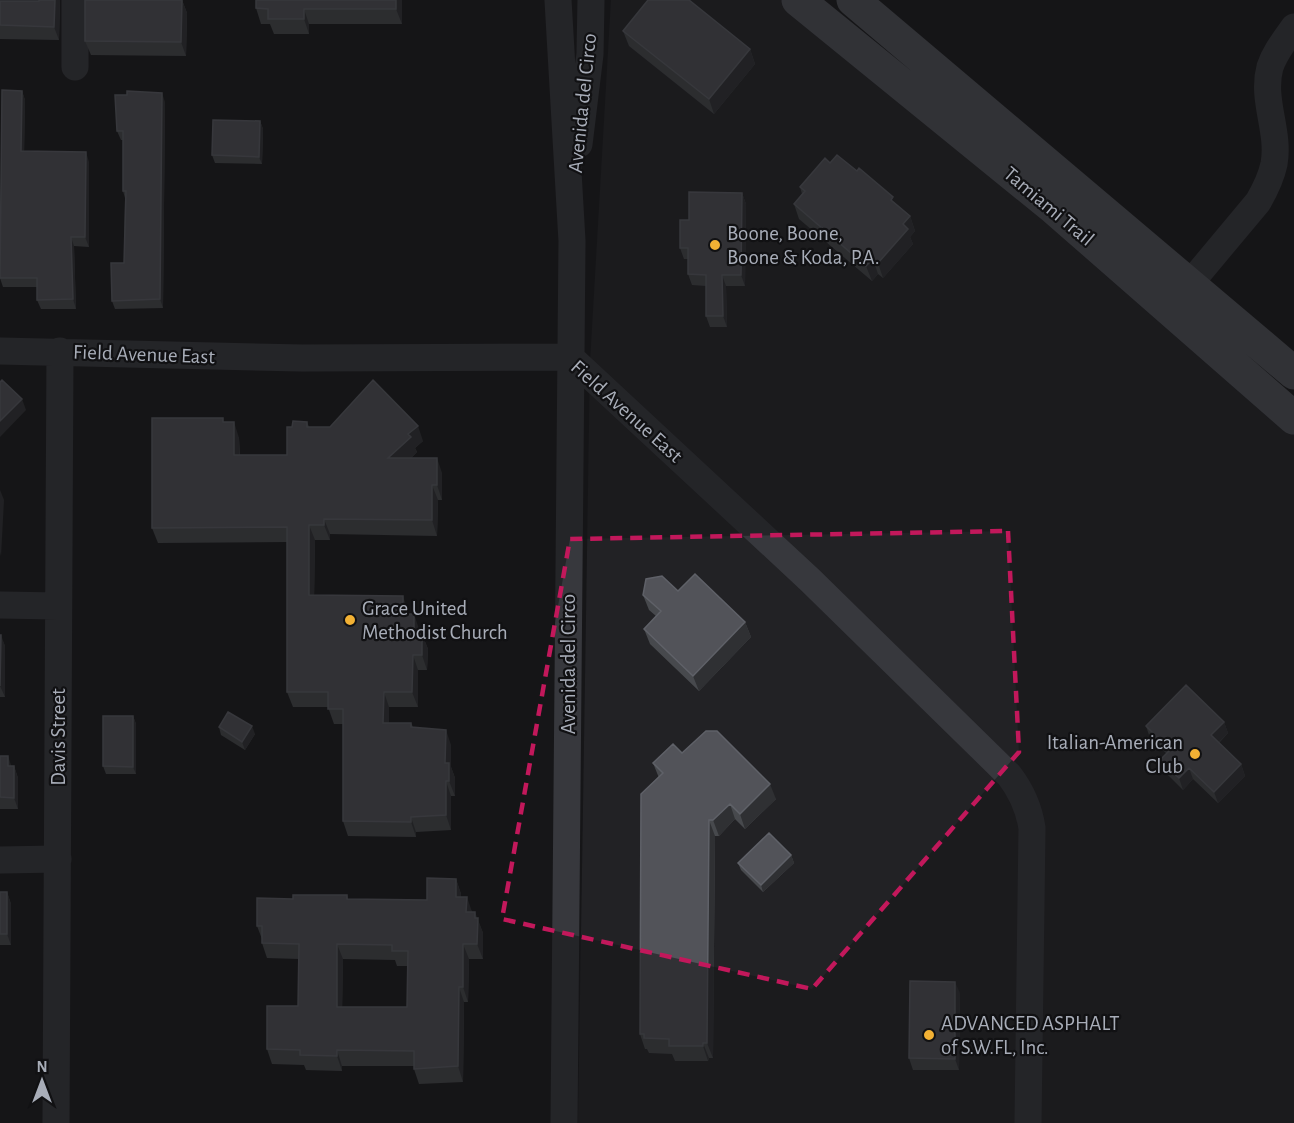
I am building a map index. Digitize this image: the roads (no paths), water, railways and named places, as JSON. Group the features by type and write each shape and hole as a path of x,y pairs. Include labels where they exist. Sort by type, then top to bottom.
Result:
{"main road":[{"name":"Tamiami Trail","path":"798,0 1055,209 1294,418"},
{"name":"Tamiami Trail","path":"853,0 1294,373"}],"street":[{"path":"75,0 75,67"},
{"name":"Avenida del Circo","path":"558,0 571,205 564,1123"},
{"name":"Avenida del Circo","path":"571,205 590,54 591,0"},
{"path":"1167,309 1190,285 1258,202 1268,185 1274,162 1268,82 1277,51 1294,27"},
{"name":"Field Avenue East","path":"0,351 302,358 570,357 810,580 1009,775 1020,789 1029,812 1032,828 1028,1123"},
{"name":"Davis Street","path":"56,1123 60,351"},
{"path":"0,605 58,606"},
{"path":"0,860 58,859"}],"place":[{"name":"Boone, Boone, Boone & Koda, P.A.","path":"715,245"},
{"name":"Grace United Methodist Church","path":"350,620"},
{"name":"Italian-American Club","path":"1195,754"},
{"name":"ADVANCED ASPHALT of S.W.FL, Inc.","path":"929,1035"}]}
